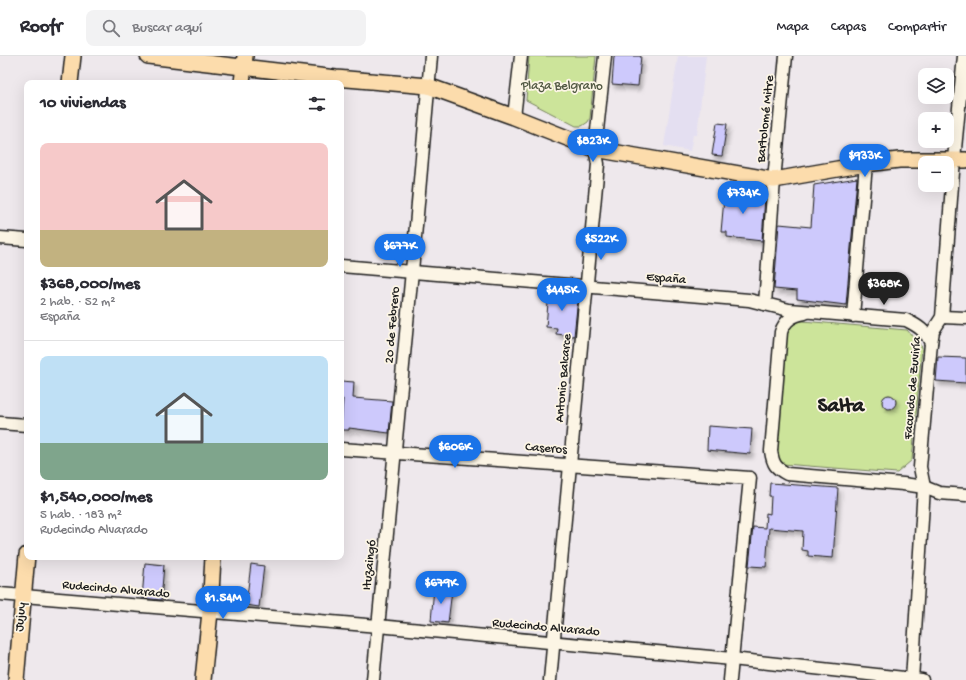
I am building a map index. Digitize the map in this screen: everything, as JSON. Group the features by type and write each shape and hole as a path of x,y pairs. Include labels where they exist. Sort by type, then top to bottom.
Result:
{"main road":[{"path":"70,80 73,56"},
{"path":"148,56 244,62 336,78 428,86 514,117 595,149 774,180 898,160 960,159"},
{"path":"242,80 244,62"},
{"name":"Jujuy","path":"16,680 27,560"},
{"path":"203,680 210,612 213,560"}],"street":[{"name":"20 de Febrero","path":"395,452 431,56"},
{"path":"514,117 521,56"},
{"name":"Antonio Balcarce","path":"550,680 598,164 595,149 605,56"},
{"name":"Bartolomé Mitre","path":"765,304 774,180 786,56"},
{"name":"Facundo de Zuviría","path":"915,680 924,487 920,467 931,343 933,331 942,317 960,159 964,56"},
{"path":"854,316 866,164"},
{"path":"0,238 24,240"},
{"name":"España","path":"344,266 748,300 789,310 906,320 918,326 928,337 931,343"},
{"path":"812,312 796,315 786,322 781,332 772,451 777,469 787,474 924,487 939,493 966,495"},
{"path":"942,317 966,318"},
{"path":"0,423 24,425"},
{"name":"Caseros","path":"344,449 571,464 750,478 732,659"},
{"name":"Ituzaingó","path":"373,680 395,452"},
{"path":"889,483 908,480 920,467"},
{"name":"Rudecindo Alvarado","path":"0,594 553,642 732,659 915,680"},
{"path":"730,680 732,659"}],"shaded area":[{"path":"678,56 706,56 697,135 693,135 690,151 664,146"}],"green space":[{"name":"Plaza Belgrano","path":"529,56 596,56 590,118 588,122 582,126 576,126 526,100"},
{"path":"791,320 907,330 922,347 912,460 897,473 783,464 775,454 785,331"}],"building":[{"path":"614,56 641,56 638,86 612,84"},
{"path":"717,123 727,124 722,156 712,155"},
{"path":"857,178 846,305 797,299 797,291 774,289 779,224 811,227 814,185"},
{"path":"725,188 763,194 765,196 762,241 727,237 727,232 721,232"},
{"path":"549,291 574,293 578,298 574,336 556,334 557,328 546,327"},
{"path":"938,357 966,358 966,383 936,381"},
{"path":"344,381 354,382 353,398 392,401 389,433 349,428 349,430 344,430"},
{"path":"889,395 894,397 896,402 894,407 889,409 884,407 882,402 884,397"},
{"path":"708,426 752,429 750,454 707,450"},
{"path":"770,483 838,488 833,558 808,556 808,551 802,550 803,531 769,528 766,567 749,566 753,527 765,528 766,513 770,514"},
{"path":"145,563 164,565 161,600 142,598"},
{"path":"251,564 264,566 259,607 246,605"},
{"path":"434,588 452,590 448,623 431,621"}],"district":[{"name":"Salta","path":"841,407"}]}
